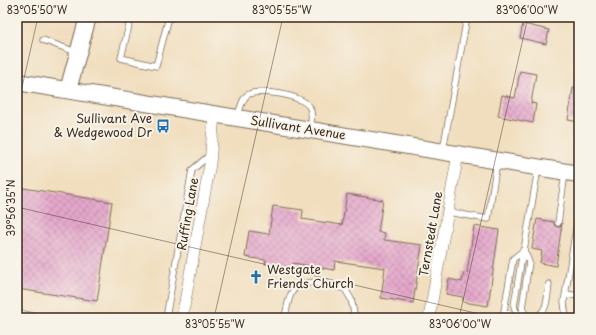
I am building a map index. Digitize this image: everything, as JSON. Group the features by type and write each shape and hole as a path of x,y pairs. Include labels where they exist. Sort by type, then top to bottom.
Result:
{"main road":[{"path":"68,90 88,17"},
{"name":"Sullivant Avenue","path":"17,82 572,173"}],"street":[{"name":"Ruffing Lane","path":"182,318 211,154 214,115"},
{"name":"Ternstedt Lane","path":"429,318 448,212 450,153"}],"lane":[{"path":"131,17 121,58 156,66 169,17"},
{"path":"450,153 467,17"},
{"path":"43,40 78,53"},
{"path":"238,119 241,105 247,96 252,92 264,92 303,100 310,107 312,115 310,130"},
{"path":"166,318 192,170 211,154"},
{"path":"448,212 488,219 498,161"},
{"path":"526,318 522,308 529,262 524,250 538,168"},
{"path":"558,223 572,173"},
{"path":"566,318 564,302 579,210"},
{"path":"524,250 513,259 504,310 508,314 526,318"},
{"path":"284,316 292,292 299,286 309,282 345,289 351,299 355,318"},
{"path":"530,318 541,314 546,308 549,284"},
{"path":"566,294 579,296"},
{"path":"17,313 46,318"}],"building":[{"path":"523,24 549,30 546,44 520,38"},
{"path":"520,71 536,74 531,103 536,104 533,123 498,116 502,95 515,98"},
{"path":"573,88 579,88 579,122 568,120"},
{"path":"17,187 112,202 97,301 17,289"},
{"path":"347,194 383,200 378,232 385,233 384,240 422,245 413,303 381,298 385,268 335,261 334,270 293,263 292,268 265,264 266,260 245,257 249,231 269,234 273,206 303,210 302,219 342,225"},
{"path":"537,219 554,222 554,225 557,227 560,227 562,223 556,266 540,263 542,251 532,249"},
{"path":"474,226 499,230 488,306 463,302 463,297 446,294 449,279 462,282 464,272 467,273"}],"place":[{"name":"Sullivant Ave & Wedgewood Dr","path":"163,126"},
{"name":"Westgate Friends Church","path":"256,277"}]}
